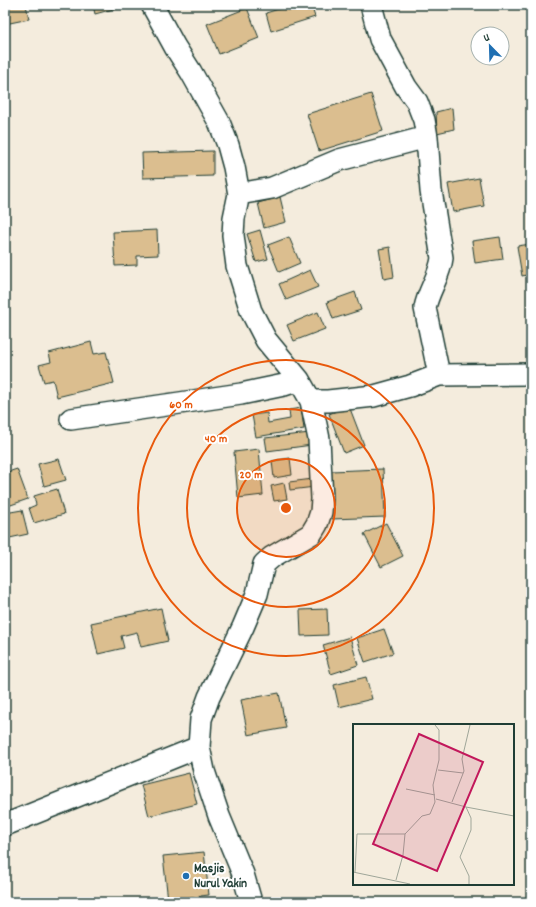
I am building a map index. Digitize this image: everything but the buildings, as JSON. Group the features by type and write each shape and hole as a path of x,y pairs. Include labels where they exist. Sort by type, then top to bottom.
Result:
{"street":[{"path":"152,5 219,122 228,146 239,194 234,218 233,235 237,266 251,311 266,340 299,380 311,401 320,447 321,512 317,524 311,534 272,557 264,564 257,594 243,627 209,697 201,719 199,747 204,771 219,816 243,874 251,902"},
{"path":"371,5 380,39 406,87 417,102 424,120 432,191 442,258 441,266 426,301 425,308 439,375"},
{"path":"239,194 272,188 339,160 427,137"},
{"path":"311,401 328,402 374,396 410,386 439,375 531,374"},
{"path":"71,419 241,394 284,385 299,380"},
{"path":"5,825 199,747"}],"place":[{"name":"Masjis Nurul Yakin","path":"186,876"}]}
